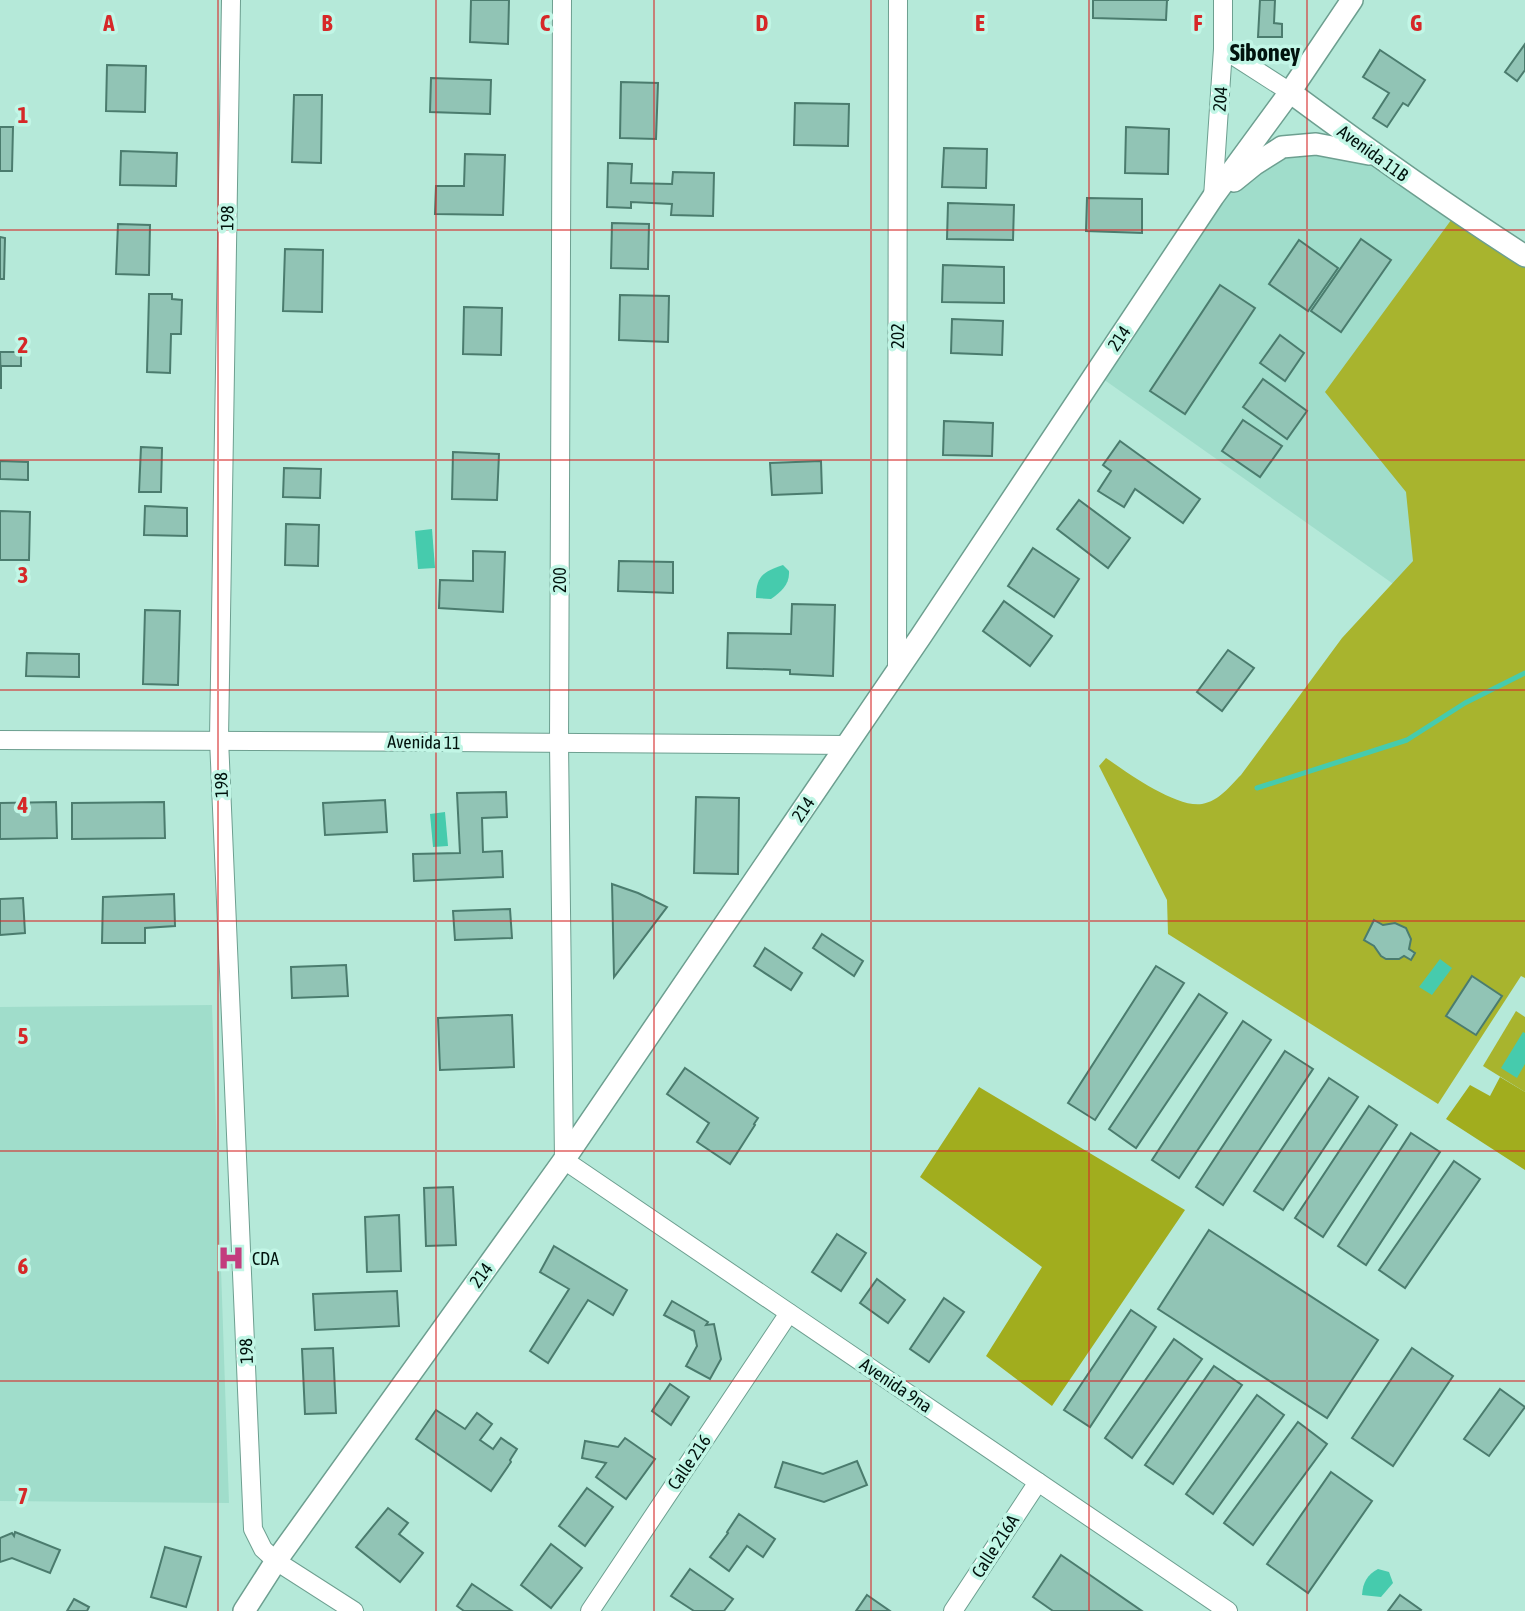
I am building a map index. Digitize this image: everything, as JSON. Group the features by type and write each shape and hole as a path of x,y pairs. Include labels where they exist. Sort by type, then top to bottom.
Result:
{"street":[{"name":"198","path":"231,0 219,739 253,1529 263,1549 276,1561"},
{"name":"200","path":"562,0 559,744 564,1160"},
{"name":"202","path":"897,671 898,0"},
{"name":"204","path":"1213,197 1223,49 1223,0"},
{"name":"214","path":"244,1611 276,1561 564,1160 848,744 1213,197 1290,92 1352,0"},
{"name":"Avenida 11B","path":"1223,49 1290,92 1374,155 1525,256"},
{"path":"1213,197 1282,147 1316,144 1374,155"},
{"name":"Avenida 11","path":"0,740 848,744"},
{"name":"Avenida 9na","path":"564,1160 1228,1611"},
{"name":"Calle 216","path":"590,1611 789,1313"},
{"name":"Calle 216A","path":"953,1611 1038,1482"},
{"path":"276,1561 354,1611"}],"shaded area":[{"path":"1282,147 1374,155 1457,212 1525,677 1096,374 1213,197"},
{"path":"1457,212 1525,257 1525,978 1521,976 1438,1104 1168,934 1167,900 1099,766 1106,758 1153,788 1191,804 1202,804 1219,796 1241,775 1342,638 1413,561 1406,492 1325,392"},
{"path":"432,529 435,568 418,569 415,531"},
{"path":"783,565 789,571 784,587 771,599 756,598 757,585 762,576"},
{"path":"445,812 448,846 433,847 430,814"},
{"path":"1440,959 1452,968 1432,995 1419,987"},
{"path":"212,1005 229,1503 0,1501 0,1007"},
{"path":"1516,1011 1525,1017 1525,1092 1483,1066"},
{"path":"1523,1032 1525,1064 1517,1078 1501,1068"},
{"path":"1500,1077 1525,1092 1525,1170 1446,1119 1470,1085 1490,1096"},
{"path":"979,1087 1185,1210 1052,1406 986,1356 1042,1267 920,1177"},
{"path":"1378,1569 1389,1572 1393,1583 1381,1597 1362,1595 1366,1579"}],"building":[{"path":"471,0 509,0 508,44 470,42"},
{"path":"1093,0 1167,0 1166,20 1093,18"},
{"path":"1260,0 1275,0 1274,23 1282,24 1282,37 1258,37"},
{"path":"1525,44 1525,70 1517,81 1505,72"},
{"path":"1380,50 1425,80 1408,106 1403,103 1387,127 1373,118 1389,93 1363,77"},
{"path":"107,65 146,66 145,112 106,111"},
{"path":"431,78 491,80 490,114 430,112"},
{"path":"621,82 658,83 656,139 620,138"},
{"path":"294,95 322,95 321,163 292,162"},
{"path":"795,103 849,104 848,146 794,145"},
{"path":"0,127 13,127 12,171 0,171"},
{"path":"1126,127 1169,129 1168,174 1125,173"},
{"path":"944,148 987,149 986,188 942,187"},
{"path":"121,151 177,153 176,186 120,185"},
{"path":"465,154 505,155 503,215 435,214 436,186 464,186"},
{"path":"608,163 632,164 631,183 672,184 673,172 714,173 713,216 671,215 672,204 631,202 631,208 607,207"},
{"path":"1087,198 1142,199 1142,233 1086,231"},
{"path":"948,203 1014,205 1013,240 947,239"},
{"path":"612,223 649,224 648,269 611,268"},
{"path":"118,224 150,225 149,275 116,274"},
{"path":"0,237 5,238 4,279 0,279"},
{"path":"1361,239 1391,260 1341,332 1311,311"},
{"path":"1299,240 1338,268 1308,311 1269,284"},
{"path":"285,249 323,250 322,312 283,311"},
{"path":"943,265 1004,267 1004,303 942,302"},
{"path":"1220,285 1255,308 1185,414 1150,391"},
{"path":"149,294 172,294 172,299 182,300 181,334 171,334 170,373 147,372"},
{"path":"620,295 669,296 668,342 619,340"},
{"path":"464,307 502,308 501,355 463,354"},
{"path":"952,319 1003,321 1002,355 951,353"},
{"path":"1280,335 1304,353 1285,381 1260,363"},
{"path":"0,352 21,352 21,366 1,366 1,389"},
{"path":"1263,379 1307,411 1287,439 1243,407"},
{"path":"1243,420 1282,446 1260,477 1222,451"},
{"path":"944,421 993,423 992,456 943,455"},
{"path":"1120,441 1200,499 1183,523 1135,489 1124,507 1098,491 1111,471 1103,465"},
{"path":"141,447 162,448 161,492 139,492"},
{"path":"453,452 499,454 497,500 452,499"},
{"path":"0,461 28,462 28,480 0,479"},
{"path":"821,461 822,493 772,495 770,463"},
{"path":"284,468 321,469 320,498 283,497"},
{"path":"1079,500 1130,538 1108,568 1057,529"},
{"path":"145,506 187,508 187,536 144,535"},
{"path":"0,511 30,512 29,560 0,560"},
{"path":"286,524 319,525 318,566 285,565"},
{"path":"1033,548 1079,579 1054,617 1008,586"},
{"path":"473,551 505,552 503,612 439,608 440,580 473,581"},
{"path":"619,561 673,562 673,593 618,591"},
{"path":"1004,601 1052,636 1030,666 983,631"},
{"path":"792,604 835,605 833,676 790,674 790,670 727,668 728,633 791,634"},
{"path":"145,610 180,611 178,685 143,684"},
{"path":"1228,650 1254,668 1222,711 1197,692"},
{"path":"27,653 79,654 79,677 26,676"},
{"path":"506,792 507,817 482,818 483,852 502,851 503,877 414,881 413,854 460,853 457,793"},
{"path":"696,797 739,798 738,874 694,873"},
{"path":"385,800 387,832 325,835 323,803"},
{"path":"56,802 57,838 0,839 0,803"},
{"path":"164,802 165,838 72,839 72,803"},
{"path":"612,884 667,907 614,977"},
{"path":"174,894 175,926 145,928 145,943 102,943 103,897"},
{"path":"23,898 25,933 0,935 0,899"},
{"path":"510,909 512,938 455,940 453,911"},
{"path":"1374,920 1383,925 1395,923 1406,928 1411,939 1409,949 1415,953 1411,960 1404,956 1399,959 1386,959 1364,940"},
{"path":"822,934 863,961 854,976 813,948"},
{"path":"765,948 802,973 791,990 754,966"},
{"path":"346,965 348,996 292,998 291,967"},
{"path":"1156,966 1184,983 1095,1120 1068,1103"},
{"path":"1472,976 1502,996 1476,1035 1446,1016"},
{"path":"1199,994 1227,1013 1136,1148 1109,1129"},
{"path":"512,1015 514,1067 440,1070 438,1018"},
{"path":"1243,1021 1271,1040 1179,1178 1152,1160"},
{"path":"1285,1051 1313,1069 1223,1205 1196,1187"},
{"path":"685,1068 758,1118 730,1164 697,1142 709,1123 667,1094"},
{"path":"1329,1078 1358,1097 1283,1210 1254,1191"},
{"path":"1369,1106 1397,1125 1323,1237 1295,1218"},
{"path":"1411,1133 1440,1152 1366,1265 1338,1246"},
{"path":"1454,1161 1480,1179 1405,1288 1379,1270"},
{"path":"453,1187 456,1245 426,1246 424,1188"},
{"path":"399,1215 401,1271 367,1272 365,1217"},
{"path":"1209,1230 1378,1340 1327,1418 1158,1309"},
{"path":"837,1234 866,1253 841,1291 812,1272"},
{"path":"554,1246 627,1290 613,1315 588,1300 548,1363 530,1351 569,1289 540,1272"},
{"path":"877,1279 905,1300 888,1323 860,1303"},
{"path":"397,1291 399,1326 315,1330 313,1294"},
{"path":"944,1298 964,1312 929,1362 910,1349"},
{"path":"672,1301 708,1322 706,1325 714,1324 721,1359 710,1379 686,1366 697,1346 694,1331 664,1315"},
{"path":"1131,1310 1156,1327 1090,1427 1064,1410"},
{"path":"1174,1339 1202,1359 1132,1458 1105,1438"},
{"path":"333,1348 336,1413 305,1414 302,1349"},
{"path":"1412,1348 1453,1376 1393,1466 1352,1438"},
{"path":"1214,1366 1242,1385 1173,1484 1145,1465"},
{"path":"670,1384 689,1397 671,1425 652,1411"},
{"path":"1500,1389 1525,1407 1489,1456 1464,1439"},
{"path":"1257,1395 1284,1415 1213,1514 1186,1494"},
{"path":"436,1410 465,1429 477,1413 492,1424 480,1440 493,1449 501,1438 517,1449 491,1491 416,1439"},
{"path":"1298,1422 1327,1444 1253,1545 1224,1523"},
{"path":"625,1438 655,1459 626,1499 596,1477 606,1463 582,1458 585,1441 618,1447"},
{"path":"857,1461 867,1485 824,1502 775,1487 783,1462 823,1474"},
{"path":"1331,1472 1372,1501 1308,1593 1267,1564"},
{"path":"587,1488 613,1507 585,1546 559,1526"},
{"path":"388,1508 408,1523 399,1534 423,1553 400,1582 356,1547"},
{"path":"739,1514 775,1539 763,1557 747,1546 729,1571 710,1557"},
{"path":"15,1532 60,1550 50,1573 12,1558 0,1562 0,1538 12,1533 14,1536"},
{"path":"551,1544 582,1568 551,1608 521,1585"},
{"path":"165,1547 201,1557 186,1607 151,1597"},
{"path":"1061,1555 1142,1611 1053,1611 1033,1597"},
{"path":"690,1569 733,1599 724,1611 694,1611 671,1596"},
{"path":"472,1584 512,1611 464,1611 457,1606"},
{"path":"867,1595 890,1611 856,1611"},
{"path":"1400,1595 1421,1610 1388,1611"},
{"path":"74,1599 89,1607 87,1611 67,1611"}],"waterway":[{"path":"1257,788 1407,740 1465,703 1525,673"}],"place":[{"name":"CDA","path":"231,1258"}],"district":[{"name":"Siboney","path":"1265,52"}]}
